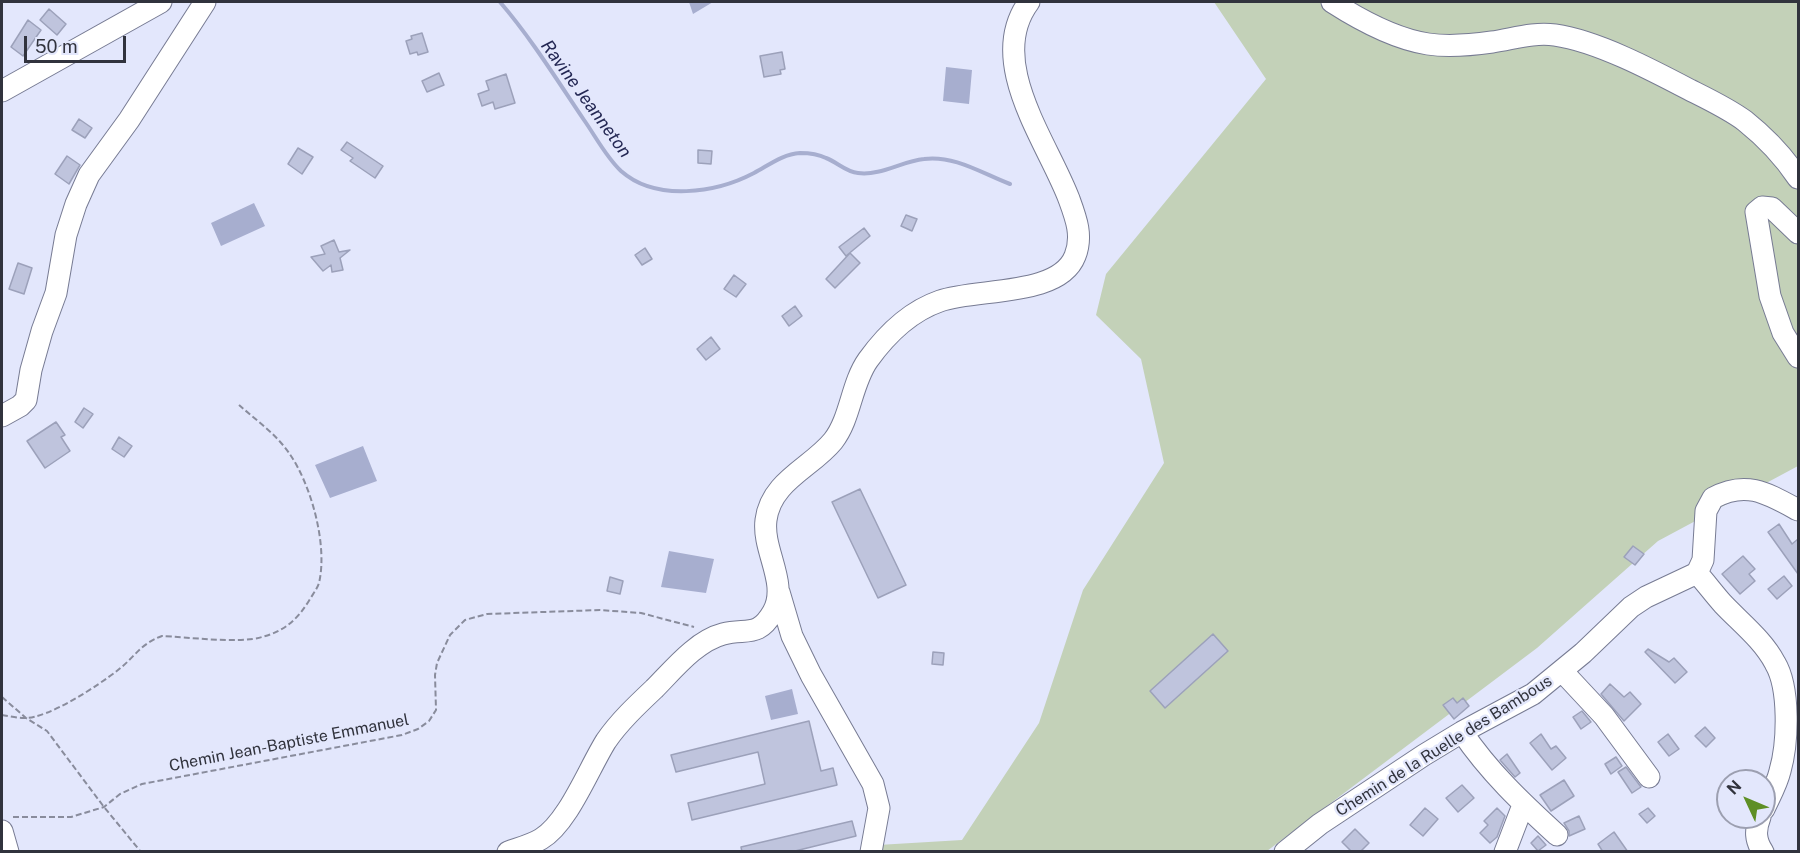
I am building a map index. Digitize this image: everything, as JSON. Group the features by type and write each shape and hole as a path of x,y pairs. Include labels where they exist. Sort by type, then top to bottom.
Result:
{"street":[{"path":"2,91 161,2"},
{"path":"2,416 26,400 31,370 56,292 66,235 89,175 129,120 205,2"},
{"path":"871,852 879,808 873,784 811,675 792,636 766,538 765,521 774,497 791,476 826,449 834,439 867,362 884,340 918,311 939,301 981,292 1031,286 1053,279 1066,270 1074,260 1078,249 1079,226 1062,181 1023,99 1014,61 1012,49 1015,29 1029,2"},
{"path":"1332,2 1377,27 1427,44 1458,46 1494,42 1524,35 1554,35 1582,41 1652,70 1745,121 1785,159 1798,177"},
{"path":"1798,233 1772,208 1762,207 1756,212 1770,296 1783,333 1798,357"},
{"path":"1776,783 1784,753 1783,680 1775,662 1757,639 1697,573 1703,560 1706,511 1713,498 1738,488 1752,489 1798,510"},
{"name":"Chemin de la Ruelle des Bambous","path":"1288,850 1320,824 1462,732 1533,694 1562,671 1631,607 1646,597 1697,573"},
{"path":"508,852 542,838 553,829 607,740 621,722 694,651 712,638 723,634 751,633 760,628 775,607 779,592"},
{"path":"1562,671 1604,716 1649,777"},
{"path":"1462,732 1484,762 1523,805 1557,836"},
{"path":"1505,852 1523,805"},
{"path":"5,824 8,852"},
{"path":"1756,829 1756,839 1764,852"}],"path":[{"path":"2,715 26,718 52,712 119,669 140,647 156,638 162,636 241,640 260,638 285,628 300,615 318,586 321,568 319,528 309,494 289,453 239,405"},
{"name":"Chemin Jean-Baptiste Emmanuel","path":"5,824 71,817 104,807 120,794 142,784 402,735 418,729 429,721 436,710 437,663 450,635 465,620 487,614 600,610 641,613 723,634"},
{"path":"2,697 26,718 47,731 141,852"}],"green space":[{"path":"1214,2 1798,2 1798,466 1658,541 1537,648 1267,851 868,852 878,845 962,840 1039,723 1083,590 1164,463 1141,359 1096,315 1106,274 1266,79"}],"water":[{"path":"689,2 713,2 693,14"},
{"path":"946,67 972,70 969,104 943,101"},
{"path":"254,203 265,226 221,246 211,223"},
{"path":"363,446 377,481 330,498 315,465"},
{"path":"669,551 714,559 706,593 661,587"},
{"path":"792,689 798,714 771,720 765,696"}],"building":[{"path":"49,9 66,24 57,35 40,20"},
{"path":"28,20 41,30 23,56 11,47"},
{"path":"422,33 428,52 418,55 417,52 410,54 406,41 412,39 411,36"},
{"path":"782,52 785,69 780,70 781,74 764,77 760,56"},
{"path":"439,73 444,85 427,92 422,81"},
{"path":"506,74 515,103 495,109 493,102 482,106 478,94 489,90 486,81"},
{"path":"79,119 92,128 85,138 72,130"},
{"path":"347,142 383,166 375,178 350,161 353,158 341,150"},
{"path":"298,148 313,157 302,174 288,164"},
{"path":"698,150 712,151 711,164 698,163"},
{"path":"67,156 80,165 69,184 55,174"},
{"path":"906,215 917,219 912,231 901,226"},
{"path":"864,228 870,236 846,256 839,247"},
{"path":"334,240 339,252 350,250 340,258 343,270 332,272 331,265 323,271 311,257 325,254 321,246"},
{"path":"645,248 652,259 642,265 635,255"},
{"path":"850,253 860,263 835,288 826,279"},
{"path":"18,263 32,268 24,294 9,289"},
{"path":"734,275 746,284 736,297 724,289"},
{"path":"795,306 802,316 789,326 782,316"},
{"path":"711,337 720,349 706,360 697,349"},
{"path":"84,408 93,414 83,428 75,422"},
{"path":"56,422 65,435 61,437 70,451 45,468 27,441"},
{"path":"119,437 132,446 124,457 112,449"},
{"path":"860,489 906,585 878,598 832,502"},
{"path":"1779,524 1792,544 1798,539 1798,574 1768,532"},
{"path":"1633,546 1644,554 1635,565 1624,557"},
{"path":"1743,556 1755,569 1749,574 1755,581 1740,594 1722,574"},
{"path":"1784,576 1792,586 1777,599 1768,589"},
{"path":"610,577 623,581 620,594 607,591"},
{"path":"1213,634 1228,651 1165,708 1150,691"},
{"path":"1648,649 1669,662 1674,658 1687,672 1675,683 1645,652"},
{"path":"933,652 944,653 943,665 932,664"},
{"path":"1610,684 1624,697 1630,692 1641,704 1624,721 1601,694"},
{"path":"1453,698 1457,703 1463,698 1469,706 1454,719 1443,705"},
{"path":"1582,711 1591,722 1581,729 1573,717"},
{"path":"809,721 821,771 833,768 837,785 692,820 688,803 765,784 758,752 676,772 671,755"},
{"path":"1705,727 1715,738 1706,747 1695,736"},
{"path":"1541,734 1551,749 1556,746 1566,758 1552,770 1530,743"},
{"path":"1668,734 1679,749 1669,756 1658,742"},
{"path":"1507,754 1520,773 1515,777 1500,760"},
{"path":"1616,757 1622,766 1611,774 1605,764"},
{"path":"1626,767 1641,787 1632,793 1618,772"},
{"path":"1564,780 1574,796 1551,811 1540,795"},
{"path":"1462,785 1474,798 1458,812 1446,798"},
{"path":"1425,808 1438,819 1423,836 1410,825"},
{"path":"1497,808 1505,816 1497,837 1490,843 1480,833 1488,825 1484,821"},
{"path":"1648,808 1655,816 1647,823 1639,814"},
{"path":"1579,816 1585,829 1569,836 1564,823"},
{"path":"852,821 856,836 791,852 742,852 741,847"},
{"path":"1355,829 1369,843 1360,852 1352,852 1342,842"},
{"path":"1614,832 1628,852 1603,852 1598,844"},
{"path":"1538,836 1546,845 1538,851 1531,843"}],"waterway":[{"name":"Ravine Jeanneton","path":"500,2 533,45 611,160 635,181 651,187 668,191 686,191 722,185 739,180 782,158 800,153 823,157 849,171 858,173 875,172 924,159 947,160 968,166 1010,184"}]}
